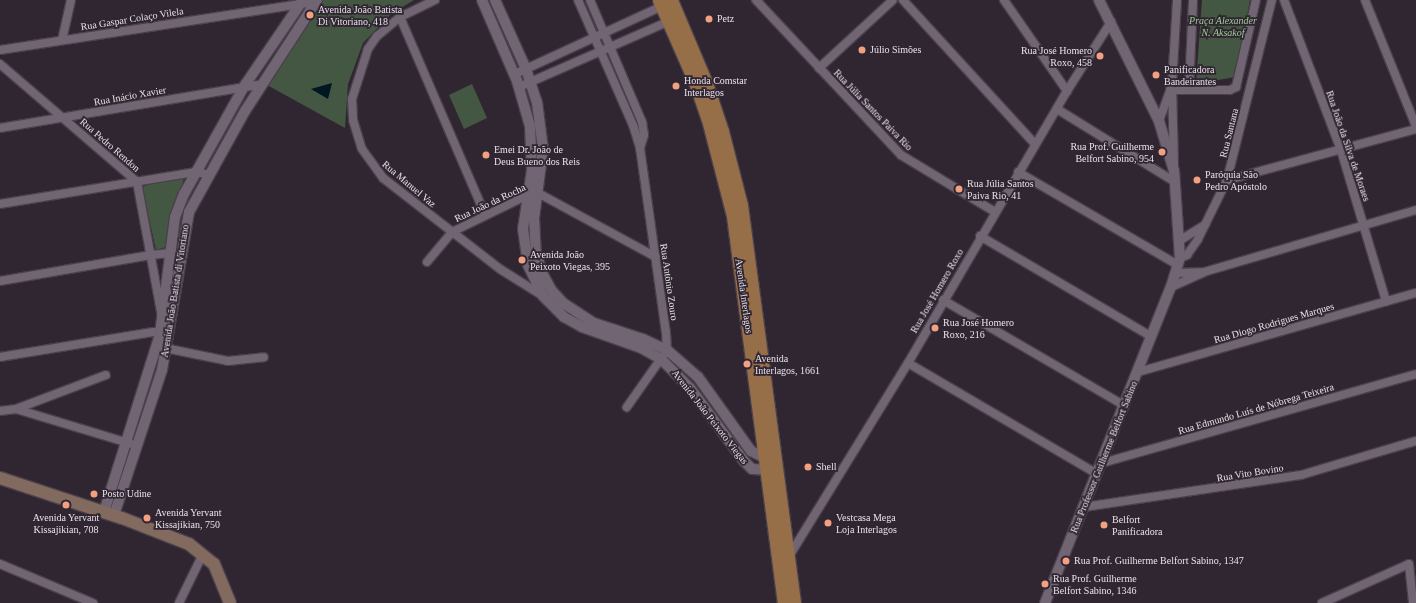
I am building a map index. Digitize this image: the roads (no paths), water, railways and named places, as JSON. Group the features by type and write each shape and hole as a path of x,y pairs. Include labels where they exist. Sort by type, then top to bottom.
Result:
{"main road":[{"name":"Avenida Interlagos","path":"664,2 669,21 709,123 733,216 769,456"},
{"name":"Avenida Interlagos","path":"664,2 706,83 733,170 741,205 769,456 778,569 784,603"},
{"name":"Avenida Interlagos","path":"770,470 788,558 794,603"},
{"path":"0,478 109,514 184,542 203,554 214,564 230,603"}],"street":[{"path":"62,40 71,0"},
{"name":"Rua Manuel Vaz","path":"434,0 400,17 382,32 368,49 352,99 353,120 362,149 373,168 500,269 543,296"},
{"name":"Avenida João Peixoto Viegas","path":"482,0 515,74 530,126 533,150 532,170 523,229 528,265 543,296 564,317 582,327 641,348 661,359 690,388 744,461 752,469 770,470"},
{"name":"Avenida João Peixoto Viegas","path":"495,0 526,69 537,102 543,149 534,218 536,252 542,273 552,290 563,303 594,323 643,339 667,350 698,377 747,446 755,454 769,456"},
{"name":"Rua Antônio Zouro","path":"578,0 640,148 656,257 667,350"},
{"name":"Rua Antônio Zouro","path":"590,0 643,125 644,135 640,148"},
{"name":"Rua Júlia Santos Paiva Rio","path":"756,0 901,155 995,212"},
{"path":"819,68 892,0"},
{"path":"903,0 1035,144"},
{"path":"1004,0 1067,91"},
{"path":"1099,0 1160,121 1174,171"},
{"path":"1176,0 1172,88 1174,171 1179,241 1178,265"},
{"path":"1190,89 1193,0"},
{"path":"1172,88 1230,90 1236,87 1256,0"},
{"name":"Rua Santana","path":"1178,265 1187,255 1205,225 1227,180 1272,0"},
{"name":"Rua João da Silva de Moraes","path":"1284,0 1341,150 1365,226 1386,301"},
{"path":"1227,180 1341,150 1416,127 1365,0"},
{"name":"Rua Gaspar Colaço Vilela","path":"0,50 301,2 316,1"},
{"name":"Avenida João Batista di Vitoriano","path":"109,514 126,442 165,336 189,212 263,84 316,1"},
{"name":"Avenida João Batista di Vitoriano","path":"165,336 162,320 175,217 196,172 245,85 301,2"},
{"path":"515,74 604,34 664,2"},
{"path":"400,17 485,214"},
{"path":"519,86 669,21"},
{"name":"Rua José Homero Roxo","path":"778,569 788,558 908,363 1018,172 1111,22"},
{"name":"Rua Pedro Rendon","path":"0,64 137,182 162,320"},
{"name":"Rua Inácio Xavier","path":"0,128 245,85 263,84"},
{"path":"1160,121 1172,88"},
{"path":"1056,109 1175,182"},
{"path":"0,204 196,172 210,175"},
{"path":"1018,172 1178,265 1204,272"},
{"name":"Rua João da Rocha","path":"427,262 452,232 485,214 528,195 538,193 656,257"},
{"path":"1171,287 1204,272 1416,210"},
{"path":"1179,241 1205,225"},
{"path":"980,236 1152,337"},
{"path":"0,281 151,255 170,253 181,256"},
{"name":"Rua Professor Guilherme Belfort Sabino","path":"1045,603 1102,463 1122,404 1138,372 1152,337 1178,265"},
{"name":"Rua Diogo Rodrigues Marques","path":"1138,372 1416,293"},
{"path":"943,300 1122,404"},
{"path":"0,356 152,332 165,336"},
{"path":"161,348 228,360 264,358"},
{"name":"Avenida João Batista di Vitoriano","path":"109,514 136,445 162,370 161,348"},
{"path":"627,407 667,350"},
{"path":"908,363 1097,474"},
{"name":"Rua Edmundo Luís de Nóbrega Teixeira","path":"1102,463 1416,374"},
{"path":"0,411 16,409 106,375"},
{"path":"16,409 136,445"},
{"name":"Rua Vito Bovino","path":"1084,507 1301,475 1416,441"},
{"path":"179,603 203,554"},
{"path":"0,564 93,603"},
{"path":"1322,603 1409,564 1413,603"}],"water":[{"path":"332,83 328,99 311,89"}],"place":[{"name":"Avenida João Batista Di Vitoriano, 418","path":"310,15"},
{"name":"Petz","path":"709,19"},
{"name":"Júlio Simões","path":"862,50"},
{"name":"Rua José Homero Roxo, 458","path":"1100,56"},
{"name":"Panificadora Bandeirantes","path":"1156,75"},
{"name":"Honda Comstar Interlagos","path":"676,86"},
{"name":"Rua Prof. Guilherme Belfort Sabino, 954","path":"1162,152"},
{"name":"Emei Dr. João de Deus Bueno dos Reis","path":"486,155"},
{"name":"Paróquia São Pedro Apóstolo","path":"1197,180"},
{"name":"Rua Júlia Santos Paiva Rio, 41","path":"959,189"},
{"name":"Avenida João Peixoto Viegas, 395","path":"522,260"},
{"name":"Rua José Homero Roxo, 216","path":"935,328"},
{"name":"Avenida Interlagos, 1661","path":"747,364"},
{"name":"Shell","path":"808,467"},
{"name":"Posto Udine","path":"94,494"},
{"name":"Avenida Yervant Kissajikian, 708","path":"66,505"},
{"name":"Avenida Yervant Kissajikian, 750","path":"147,518"},
{"name":"Vestcasa Mega Loja Interlagos","path":"828,523"},
{"name":"Belfort Panificadora","path":"1104,525"},
{"name":"Rua Prof. Guilherme Belfort Sabino, 1347","path":"1066,561"},
{"name":"Rua Prof. Guilherme Belfort Sabino, 1346","path":"1045,584"}],"park label":[{"name":"Praça Alexander N. Aksakof","path":"1223,26"}]}
